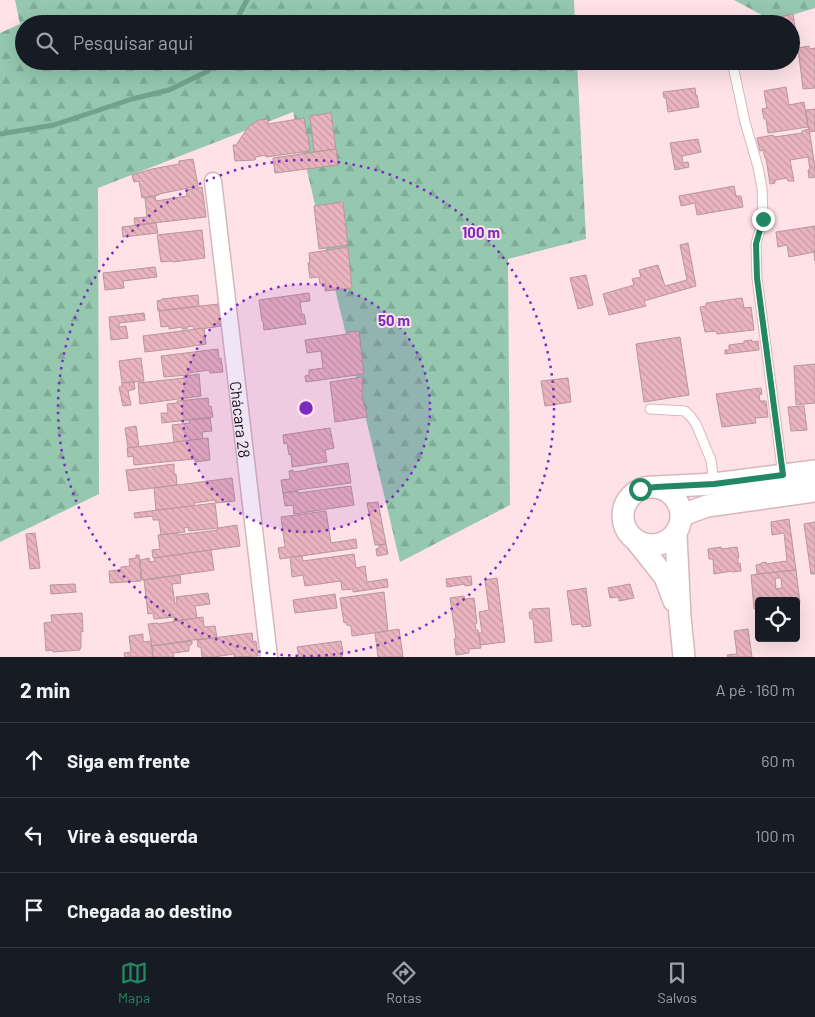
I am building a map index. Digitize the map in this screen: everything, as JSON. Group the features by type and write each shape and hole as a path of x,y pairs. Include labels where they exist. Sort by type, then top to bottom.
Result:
{"street":[{"name":"Chácara 28","path":"213,181 269,657"},
{"path":"680,617 665,577 638,543 626,532 622,516 628,500 640,489 714,484 815,471"},
{"path":"656,487 669,492 678,502 680,617 684,657"},
{"path":"638,543 658,546 679,525 707,506 815,491"}],"lane":[{"path":"734,70 762,188 763,219 756,244 757,278 783,475"},
{"path":"650,409 685,411 691,417 696,424 711,460 714,484"}],"green space":[{"path":"15,0 574,0 575,15 18,15"},
{"path":"734,0 815,0 815,8 792,15 762,15"},
{"path":"15,26 15,70 577,70 586,239 508,259 510,505 400,562 293,112 98,188 99,494 0,542 0,33"}],"building":[{"path":"809,46 810,49 815,48 815,88 803,89 800,48"},
{"path":"786,87 789,105 804,102 808,127 768,133 762,109 767,108 764,91"},
{"path":"695,88 699,107 668,112 663,92"},
{"path":"815,109 815,131 809,132 806,110"},
{"path":"331,113 336,149 314,152 310,116"},
{"path":"304,118 310,151 266,157 265,155 256,157 255,160 235,161 233,145 236,145 249,126 259,120 268,119 268,124"},
{"path":"809,129 815,177 809,178 808,157 790,160 794,181 788,181 787,178 775,180 775,183 770,184 766,158 763,150 760,151 757,138 802,133 802,131"},
{"path":"698,139 701,152 682,156 683,163 688,162 689,167 675,170 670,143"},
{"path":"336,149 338,165 275,173 273,158"},
{"path":"193,159 198,186 142,198 139,181 134,182 132,175 179,164 179,161"},
{"path":"734,186 736,196 741,196 743,207 697,215 695,203 681,206 679,196"},
{"path":"202,187 206,217 135,225 134,218 147,217 145,198 155,196 156,201 187,196 186,190"},
{"path":"343,202 348,245 319,249 314,206"},
{"path":"156,223 158,233 123,237 122,227"},
{"path":"815,226 815,261 814,252 789,257 787,245 778,247 776,232"},
{"path":"202,230 205,258 161,262 157,235"},
{"path":"688,243 696,286 644,301 646,306 609,315 603,294 634,285 632,279 641,277 639,270 658,265 665,286 687,280 680,245"},
{"path":"348,247 352,288 325,291 325,283 320,284 319,277 310,278 309,253"},
{"path":"155,267 157,277 123,281 124,288 105,290 103,273"},
{"path":"586,275 593,305 578,309 570,278"},
{"path":"309,293 310,301 300,302 306,324 264,330 259,300"},
{"path":"198,295 199,306 158,311 157,301 162,299"},
{"path":"742,298 744,308 751,307 754,330 717,334 716,331 705,332 700,307 706,306 706,303"},
{"path":"218,304 221,326 194,330 193,326 187,327 187,329 182,329 182,327 169,329 169,326 161,327 159,311"},
{"path":"144,313 145,320 119,323 119,327 126,326 128,338 111,340 109,317"},
{"path":"204,328 206,344 145,352 143,336"},
{"path":"359,331 364,374 306,382 305,376 309,375 309,370 323,368 321,351 307,353 305,340"},
{"path":"680,337 689,395 644,402 636,344"},
{"path":"752,340 752,342 758,341 759,350 725,354 725,350 729,350 729,345"},
{"path":"218,349 223,372 210,373 209,370 188,373 188,375 164,377 161,356"},
{"path":"141,358 144,381 122,383 119,361"},
{"path":"815,364 815,403 796,405 794,366"},
{"path":"199,374 201,396 140,404 138,383 184,378 184,376"},
{"path":"362,377 362,394 367,417 335,422 330,382"},
{"path":"568,378 571,402 545,406 541,381"},
{"path":"134,382 135,389 128,391 131,405 123,406 119,387 122,387 122,383"},
{"path":"761,388 760,401 766,401 768,417 755,418 756,423 722,427 716,394"},
{"path":"208,398 213,417 162,423 161,413 168,413 167,404 177,403 177,401"},
{"path":"804,406 807,430 791,431 788,407"},
{"path":"210,418 212,431 202,432 203,439 174,442 172,425 190,423 189,420"},
{"path":"136,426 139,447 128,448 125,428"},
{"path":"330,428 334,448 325,450 327,462 292,467 291,454 289,455 287,443 284,444 283,435"},
{"path":"208,438 210,460 195,462 195,459 134,465 133,456 128,457 127,448"},
{"path":"348,463 351,483 283,493 281,480 290,479 289,471 293,470 294,472"},
{"path":"174,464 177,485 129,491 126,470"},
{"path":"232,478 235,501 216,503 215,500 194,503 194,506 156,510 154,488"},
{"path":"351,486 354,505 294,514 293,505 285,506 283,493 298,491 298,493"},
{"path":"378,502 386,544 375,545 367,503"},
{"path":"215,503 218,528 189,531 188,527 184,528 185,532 161,535 159,520 153,520 153,516 135,518 134,513"},
{"path":"326,511 331,543 356,539 357,548 280,559 278,548 285,547 281,517"},
{"path":"789,519 796,570 757,574 756,565 766,562 766,564 787,561 784,533 772,535 771,522"},
{"path":"815,522 815,574 811,574 804,524"},
{"path":"237,525 240,546 153,558 152,550 160,549 158,535 177,533 177,535 218,530 218,528"},
{"path":"35,533 40,568 30,569 26,534"},
{"path":"386,544 388,554 377,556 376,549 379,548 379,545"},
{"path":"721,547 721,549 737,547 738,564 740,563 741,571 714,574 713,559 709,559 708,549"},
{"path":"211,550 214,570 142,580 140,560 149,558 150,562 155,561 154,558"},
{"path":"354,554 356,568 365,566 367,582 387,579 388,587 353,592 353,589 342,590 341,581 305,586 303,575 292,577 290,557 302,556 303,561"},
{"path":"136,555 139,555 141,581 110,583 109,571 130,566 129,559 136,558"},
{"path":"796,570 799,597 755,597 754,609 751,575","holes":["775,578 781,578 782,588 776,589"]},
{"path":"180,575 181,583 172,584 175,604 177,603 176,597 208,593 210,604 195,606 197,618 174,621 174,617 154,619 153,613 148,614 144,580"},
{"path":"471,576 472,585 465,586 465,584 447,587 446,579"},
{"path":"497,578 505,642 480,645 479,633 482,633 479,612 489,610 485,580"},
{"path":"75,584 76,592 51,594 50,585"},
{"path":"630,584 634,598 619,601 619,597 610,598 608,588"},
{"path":"586,588 591,626 572,625 567,591"},
{"path":"384,592 388,631 352,636 351,626 347,625 346,622 344,623 340,598"},
{"path":"335,594 337,608 295,613 293,600"},
{"path":"464,596 465,599 474,598 477,623 475,624 481,648 469,649 469,653 456,655 454,639 456,639 450,598"},
{"path":"549,608 552,641 535,643 533,619 530,619 529,612 532,612 532,609"},
{"path":"82,613 83,632 81,631 80,650 46,651 44,623 52,622 51,615"},
{"path":"203,617 204,627 215,626 217,638 152,646 148,624"},
{"path":"399,629 403,657 378,657 375,633"},
{"path":"748,629 752,657 728,657 727,655 737,654 734,631"},
{"path":"252,633 253,642 256,641 258,656 234,657 234,654 202,657 201,647 198,647 197,640"},
{"path":"143,634 143,642 151,641 153,657 125,657 124,653 131,652 129,636"},
{"path":"192,641 189,651 173,653 174,657 153,657 152,646"},
{"path":"341,641 342,657 299,657 297,647"}],"waterway":[{"path":"239,15 247,0"},
{"path":"0,134 54,125 132,99 169,90 208,70"}],"route":[{"path":"640,489 714,484 783,475 757,278 756,244 763,219"}]}
